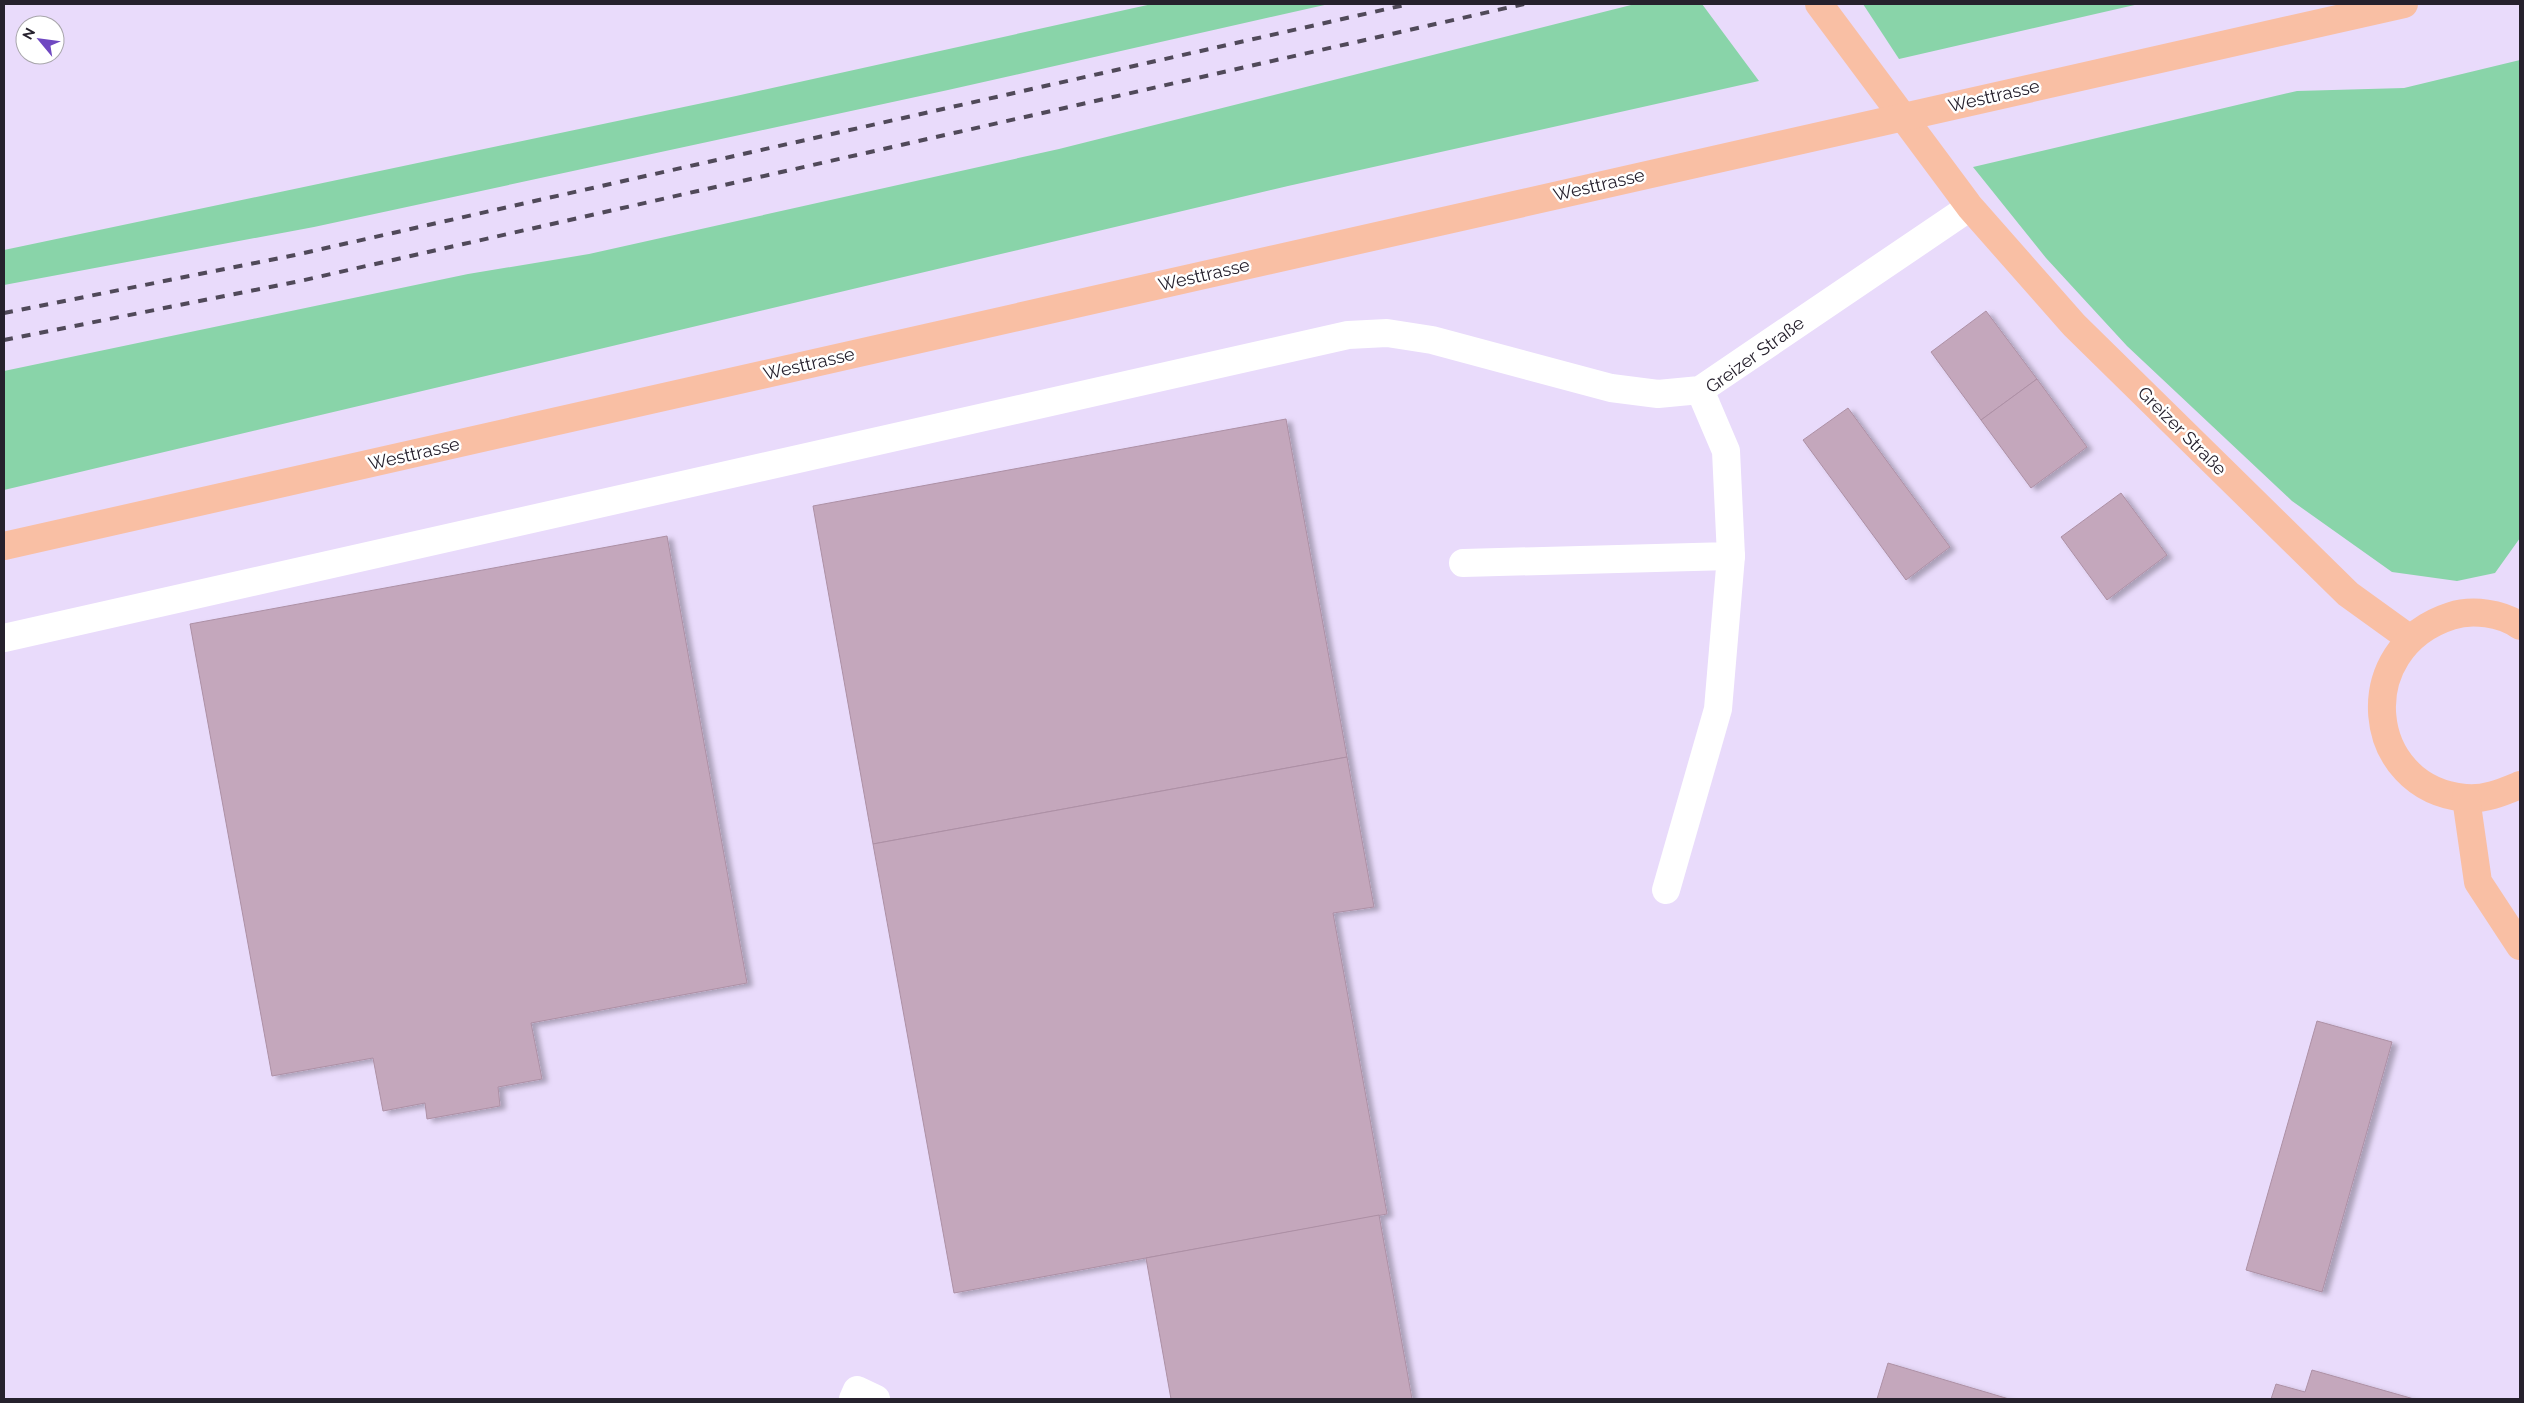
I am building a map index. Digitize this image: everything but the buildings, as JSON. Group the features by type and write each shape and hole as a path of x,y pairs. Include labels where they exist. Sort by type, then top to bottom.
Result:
{"main road":[{"name":"Greizer Straße","path":"1819,4 1970,207 2074,324 2348,594 2409,638"},
{"name":"Westtrasse","path":"4,546 2404,4"},
{"path":"2518,620 2487,613 2459,613 2432,622 2409,638 2391,662 2382,691 2382,722 2392,750 2411,774 2436,791 2466,798 2494,796 2520,785"},
{"path":"2466,798 2478,882 2520,946"}],"lane":[{"name":"Greizer Straße","path":"1666,890 1718,709 1731,556 1726,451 1700,390 1970,207"},
{"path":"4,638 1348,336 1387,333 1432,340 1611,388 1658,394 1700,390"},
{"path":"1463,563 1731,556"},
{"path":"853,1399 857,1390 876,1399"}],"green space":[{"path":"1152,4 1329,4 948,90 314,227 4,285 4,250 736,96"},
{"path":"1635,4 1702,4 1759,81 1288,186 4,490 4,371 468,274 589,254 1059,149"},
{"path":"1863,4 2139,4 1899,59"},
{"path":"2520,60 2520,538 2495,573 2457,581 2392,572 2292,501 2127,346 2046,258 1973,167 2297,91 2404,88"}],"railway":[{"path":"4,313 295,255 1409,4"},
{"path":"4,340 300,281 1524,4"}]}
